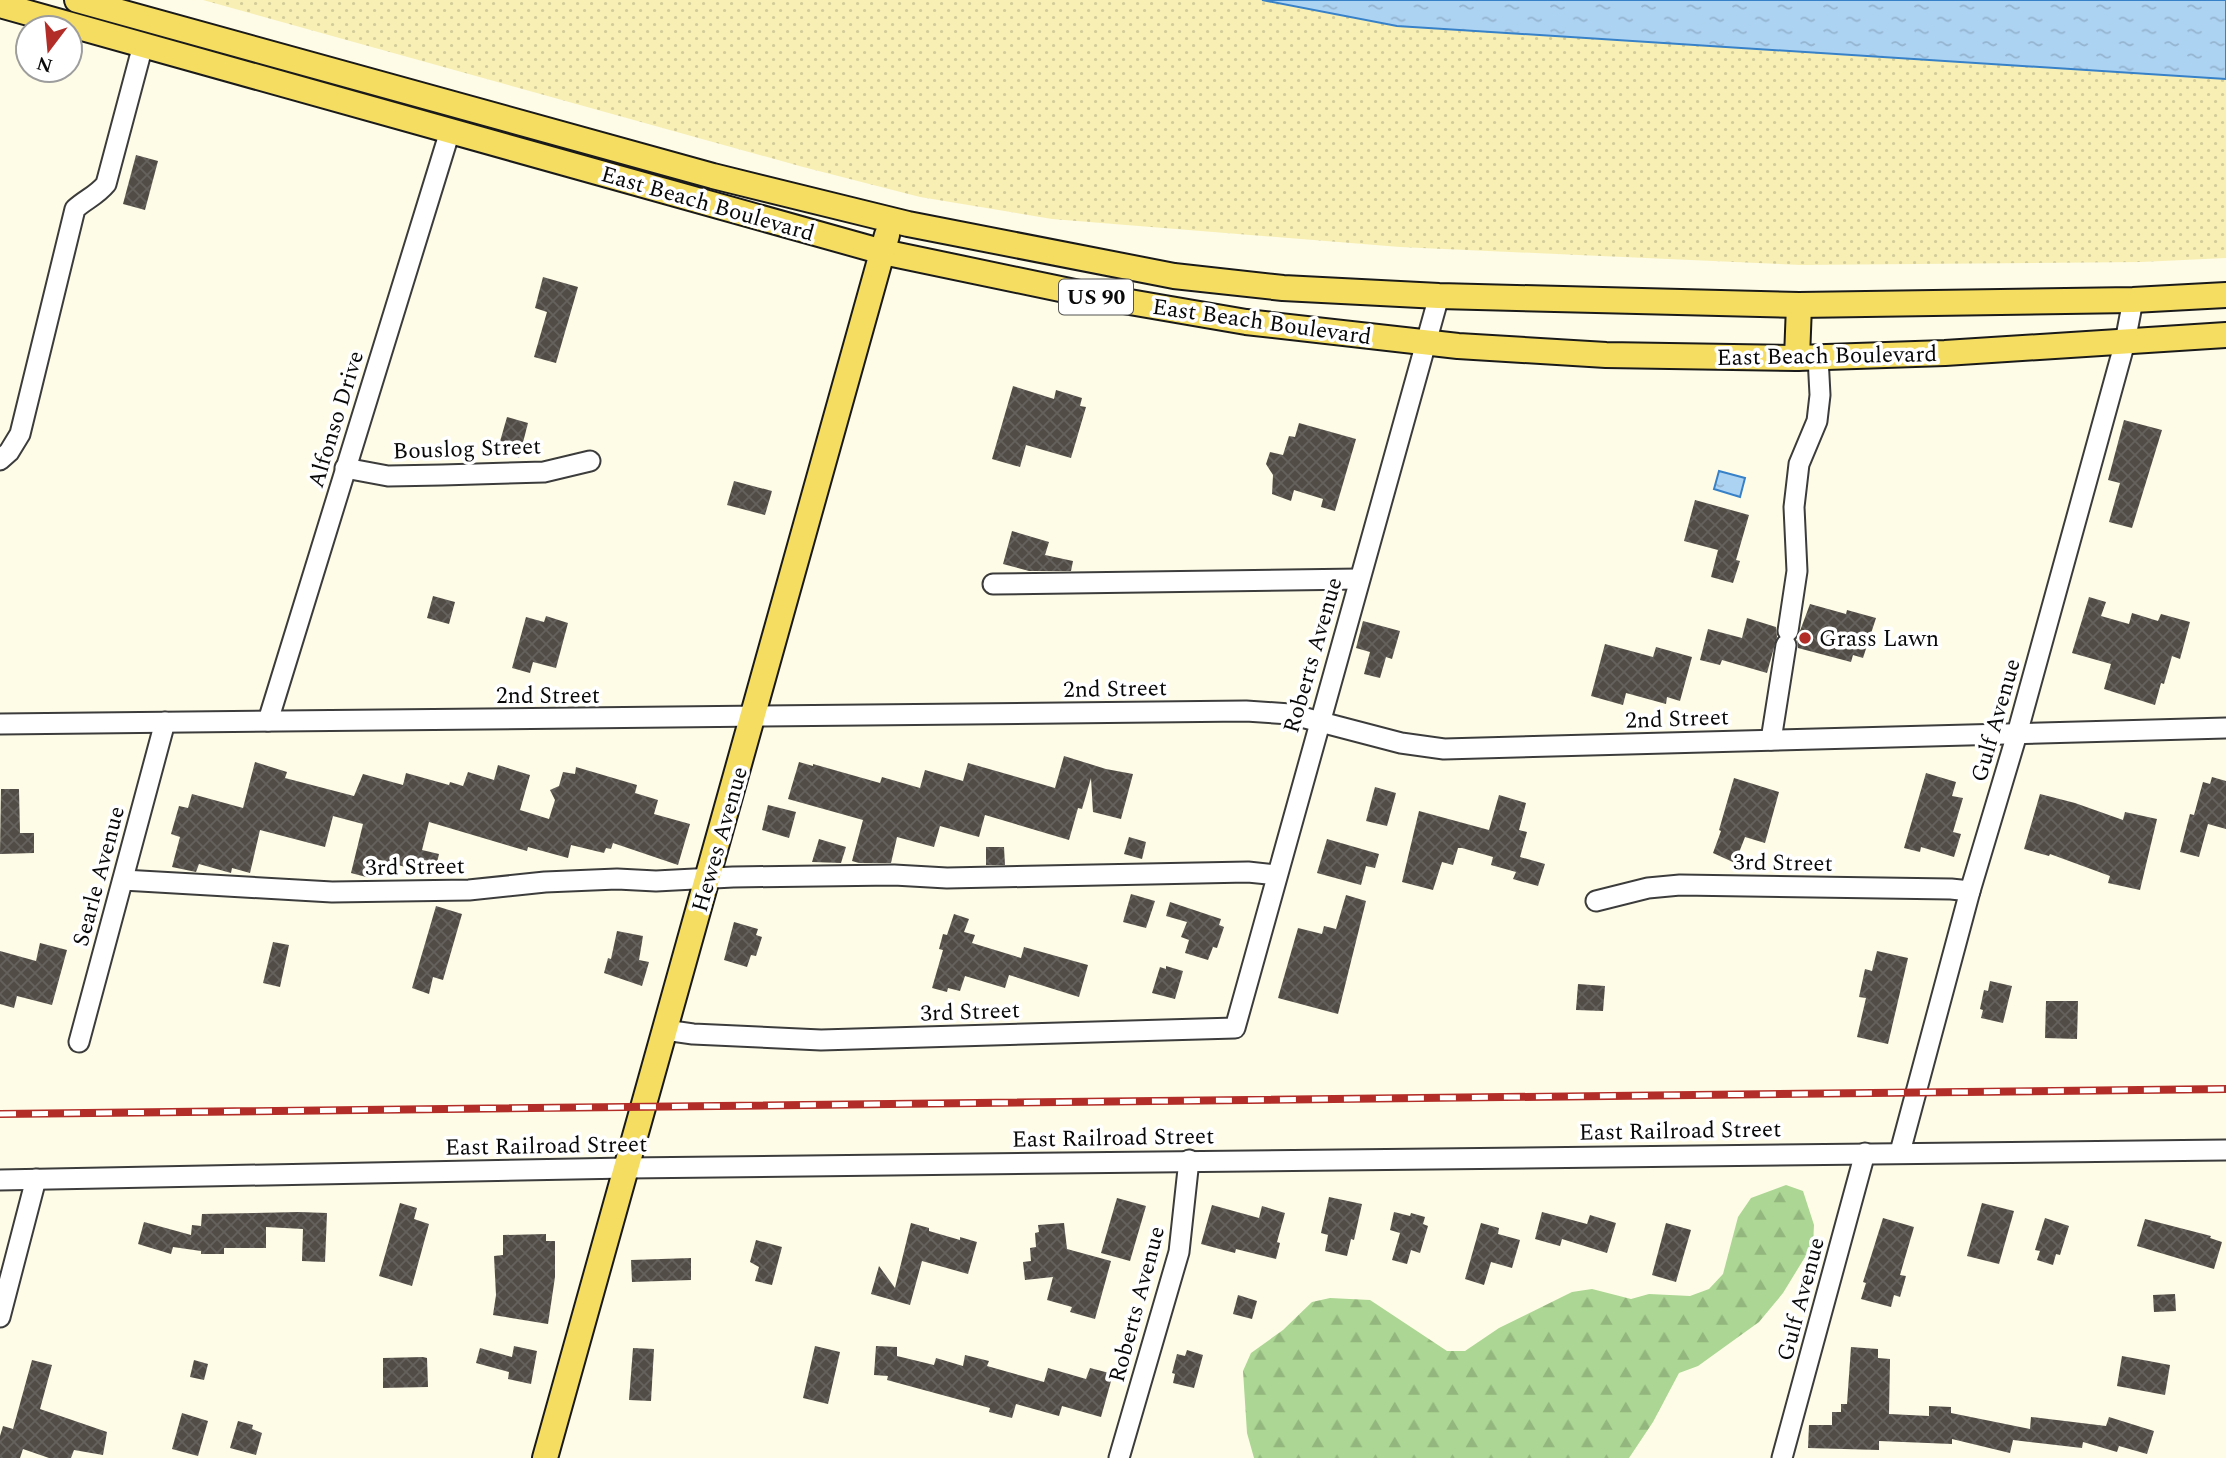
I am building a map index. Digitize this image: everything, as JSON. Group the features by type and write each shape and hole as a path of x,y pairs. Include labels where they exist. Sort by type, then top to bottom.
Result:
{"main road":[{"name":"East Beach Boulevard","path":"77,0 713,176 891,220 1174,276 1283,288 1439,296 1799,304 2133,300 2226,295"},
{"name":"East Beach Boulevard","path":"0,5 883,252 1089,295 1233,320 1427,343 1606,355 1807,357 1945,353 2226,335"},
{"name":"Hewes Avenue","path":"545,1458 891,220"},
{"path":"1799,304 1807,357"}],"street":[{"path":"0,460 9,452 20,433 75,209 96,196 106,184 143,45"},
{"name":"Alfonso Drive","path":"268,721 450,131"},
{"name":"Roberts Avenue","path":"1234,1028 1439,296"},
{"name":"Gulf Avenue","path":"1900,1152 1970,891 2017,734 2125,342 2133,300"},
{"path":"1771,740 1797,571 1794,507 1799,464 1817,421 1820,395 1807,357"},
{"name":"Bouslog Street","path":"345,468 388,476 442,475 544,471 590,461"},
{"path":"993,584 1359,579"},
{"name":"2nd Street","path":"0,724 1246,711 1290,714 1390,741 1432,748 2226,728"},
{"name":"Searle Avenue","path":"79,1042 165,722"},
{"name":"3rd Street","path":"122,880 332,892 470,890 545,882 617,879 656,881 708,878 1248,872 1277,875"},
{"name":"3rd Street","path":"1596,901 1648,888 1680,885 1970,891"},
{"name":"3rd Street","path":"665,1030 693,1034 821,1040 1234,1028"},
{"name":"East Railroad Street","path":"0,1180 1189,1160 2226,1150"},
{"name":"Gulf Avenue","path":"1782,1458 1865,1153"},
{"name":"Roberts Avenue","path":"1119,1458 1179,1252 1189,1160"},
{"path":"0,1317 36,1179"}],"green space":[{"path":"1786,1185 1803,1191 1814,1225 1813,1244 1783,1293 1759,1322 1698,1366 1679,1373 1653,1422 1629,1458 1254,1458 1247,1433 1243,1371 1251,1353 1283,1330 1312,1302 1330,1298 1370,1300 1447,1351 1465,1351 1499,1328 1572,1292 1592,1289 1631,1299 1649,1294 1690,1296 1709,1289 1723,1274 1738,1217 1751,1198"}],"sand":[{"path":"203,0 1262,0 1397,26 2226,79 2226,258 2141,262 1801,265 1400,247 1052,219 920,197 803,167"}],"water":[{"path":"1262,0 2226,0 2226,79 1397,26"},
{"path":"1719,471 1745,478 1740,497 1714,489"}],"building":[{"path":"136,155 158,161 145,210 123,204"},
{"path":"543,277 578,287 556,363 534,357 547,312 535,308"},
{"path":"1013,386 1054,399 1056,390 1082,398 1080,406 1086,407 1071,458 1026,445 1020,467 992,459"},
{"path":"507,417 528,423 519,458 497,452"},
{"path":"2124,420 2162,430 2132,528 2109,522 2120,483 2108,480"},
{"path":"1299,423 1356,439 1335,511 1321,507 1323,499 1294,490 1291,501 1272,494 1273,475 1266,464 1270,452 1283,455 1289,436 1295,437"},
{"path":"734,481 772,491 765,515 727,505"},
{"path":"1695,500 1749,515 1736,560 1740,561 1733,583 1711,577 1718,550 1684,541"},
{"path":"1012,531 1049,542 1045,555 1073,561 1071,571 1029,571 1003,564"},
{"path":"433,596 455,602 449,624 427,618"},
{"path":"2089,597 2106,602 2101,616 2129,624 2132,613 2158,621 2161,614 2190,622 2180,659 2172,656 2155,705 2104,689 2111,664 2072,653"},
{"name":"Grass Lawn","path":"1810,604 1846,614 1847,610 1876,618 1863,658 1853,655 1851,662 1798,648 1797,639"},
{"path":"546,616 568,623 556,668 533,662 530,673 512,668 526,617 544,622"},
{"path":"1747,618 1776,627 1777,637 1767,673 1722,660 1720,665 1700,660 1708,629 1742,638"},
{"path":"1363,621 1400,631 1392,659 1386,657 1380,678 1364,674 1370,652 1356,648"},
{"path":"1605,644 1653,657 1656,647 1692,657 1680,701 1667,697 1666,704 1626,693 1623,705 1591,696"},
{"path":"1064,756 1133,774 1121,819 1093,812 1091,778 1082,809 1078,808 1069,840 985,815 979,837 940,826 934,847 897,837 891,863 859,863 852,861 863,820 788,799 799,762 880,783 882,777 920,788 925,770 963,781 968,763 1055,788"},
{"path":"255,762 287,772 285,778 354,796 363,774 403,785 406,773 449,785 450,782 463,786 468,772 494,780 498,765 530,775 520,810 549,819 555,800 550,790 559,786 563,772 575,774 576,767 637,785 635,793 658,800 654,814 690,824 678,865 613,843 611,849 606,848 604,853 571,845 568,858 528,847 527,851 429,822 422,850 439,854 435,871 410,865 409,868 376,859 370,878 351,873 363,824 333,816 325,847 260,830 250,873 232,868 231,873 199,864 196,872 172,867 180,837 171,834 179,806 188,808 192,794 243,808"},
{"path":"1926,773 1956,782 1952,796 1963,798 1953,832 1961,834 1954,857 1921,847 1920,852 1904,848"},
{"path":"2212,777 2226,781 2226,829 2208,824 2199,857 2180,852 2190,814 2194,815 2203,782 2210,784"},
{"path":"1734,778 1779,792 1765,843 1745,837 1735,863 1713,853"},
{"path":"1375,787 1396,793 1387,826 1366,821"},
{"path":"1,789 19,789 20,833 34,833 34,853 0,854"},
{"path":"2040,794 2123,820 2125,812 2157,819 2140,890 2108,883 2110,876 2050,854 2049,856 2024,849"},
{"path":"1499,795 1526,803 1519,830 1527,832 1520,857 1545,864 1538,886 1513,879 1516,872 1491,865 1493,857 1462,848 1458,848 1453,865 1442,862 1433,890 1402,882 1419,811 1489,830"},
{"path":"768,805 796,812 789,838 762,830"},
{"path":"1129,837 1146,842 1142,859 1124,854"},
{"path":"819,839 846,847 841,863 812,862"},
{"path":"1327,839 1379,854 1375,868 1366,866 1361,885 1317,873"},
{"path":"986,847 1004,847 1005,865 986,865"},
{"path":"1131,894 1155,901 1146,928 1123,922"},
{"path":"1346,895 1366,901 1338,1014 1278,998 1298,928 1322,934 1324,926 1336,929"},
{"path":"1170,902 1221,919 1219,925 1224,927 1217,948 1213,947 1208,960 1185,953 1189,940 1181,937 1187,922 1166,916"},
{"path":"436,906 462,914 443,980 433,977 429,994 412,988"},
{"path":"954,914 969,919 964,932 975,935 972,943 1021,958 1024,947 1088,965 1079,997 1009,975 1005,988 965,976 960,991 948,988 947,992 932,988 943,950 939,949 943,934 947,935"},
{"path":"734,922 758,929 756,935 762,937 756,956 751,955 747,967 724,960"},
{"path":"617,931 643,936 639,960 649,962 642,986 604,973 608,958 611,959"},
{"path":"273,942 289,945 280,987 263,983"},
{"path":"40,943 67,950 52,1005 17,996 14,1008 0,1004 0,951 36,961"},
{"path":"1877,951 1908,958 1888,1044 1857,1037 1866,998 1859,997 1865,969 1872,971"},
{"path":"1166,966 1183,971 1175,999 1152,993 1160,967 1166,969"},
{"path":"1990,981 2012,986 2003,1023 1981,1018 1984,990 1988,991"},
{"path":"1578,984 1605,986 1603,1011 1576,1010"},
{"path":"2046,1001 2078,1001 2077,1039 2045,1038"},
{"path":"1329,1197 1362,1204 1354,1240 1351,1239 1347,1256 1325,1251 1328,1235 1321,1233"},
{"path":"1117,1198 1146,1206 1130,1261 1101,1253"},
{"path":"400,1203 417,1208 414,1219 429,1224 412,1286 379,1276"},
{"path":"1982,1203 2014,1211 1999,1264 1967,1256"},
{"path":"1212,1205 1259,1218 1262,1206 1285,1213 1277,1242 1280,1243 1276,1259 1236,1249 1235,1253 1201,1244"},
{"path":"1394,1212 1425,1217 1423,1224 1428,1226 1420,1253 1411,1250 1407,1264 1392,1260 1400,1233 1390,1230"},
{"path":"1542,1212 1587,1224 1590,1215 1616,1223 1607,1253 1562,1239 1560,1246 1535,1239"},
{"path":"327,1213 325,1262 302,1261 303,1229 266,1227 266,1248 224,1248 224,1254 201,1254 201,1251 173,1247 171,1254 138,1244 144,1222 191,1235 192,1225 201,1226 202,1214"},
{"path":"1883,1218 1914,1227 1900,1275 1906,1276 1900,1297 1894,1295 1891,1307 1861,1299 1866,1283 1863,1282"},
{"path":"2045,1218 2069,1226 2060,1255 2056,1254 2053,1265 2037,1260 2040,1251 2035,1250"},
{"path":"2145,1219 2211,1236 2210,1238 2222,1242 2214,1269 2137,1246"},
{"path":"911,1223 960,1240 960,1237 977,1242 968,1274 922,1261 910,1305 871,1294 879,1266 895,1288"},
{"path":"1064,1223 1067,1249 1111,1261 1095,1319 1070,1312 1072,1307 1047,1300 1053,1277 1025,1280 1023,1262 1031,1261 1030,1248 1036,1247 1035,1233 1039,1232 1038,1225"},
{"path":"1481,1223 1499,1228 1498,1234 1520,1240 1512,1268 1491,1262 1484,1285 1465,1279"},
{"path":"1666,1223 1691,1230 1676,1282 1652,1275"},
{"path":"546,1234 546,1241 555,1241 555,1277 548,1324 493,1315 496,1295 494,1256 503,1255 503,1235"},
{"path":"756,1240 782,1247 772,1285 755,1281 759,1267 750,1262"},
{"path":"691,1258 691,1280 632,1282 631,1260"},
{"path":"2175,1294 2176,1311 2154,1312 2153,1295"},
{"path":"1238,1295 1257,1301 1252,1319 1233,1314"},
{"path":"514,1346 537,1351 531,1384 508,1379 509,1372 476,1363 480,1348 512,1357"},
{"path":"815,1346 840,1352 828,1404 803,1398"},
{"path":"876,1346 897,1347 897,1356 934,1365 936,1358 963,1366 965,1355 989,1361 987,1366 1044,1382 1048,1368 1086,1379 1090,1368 1113,1374 1101,1417 1062,1406 1059,1416 1016,1404 1012,1418 989,1412 990,1408 887,1380 888,1376 874,1375"},
{"path":"1851,1347 1878,1349 1878,1358 1890,1359 1889,1414 1929,1416 1929,1406 1951,1407 1951,1413 2030,1429 2031,1417 2106,1426 2109,1417 2154,1431 2147,1454 2119,1446 2117,1452 2083,1442 2082,1448 2013,1440 2010,1453 1952,1439 1952,1444 1879,1441 1879,1450 1808,1448 1809,1425 1832,1425 1832,1412 1841,1412 1841,1404 1847,1404"},
{"path":"633,1348 654,1349 651,1401 629,1400"},
{"path":"1187,1350 1203,1355 1194,1388 1173,1383 1175,1374 1172,1373 1177,1354 1185,1356"},
{"path":"2122,1356 2170,1365 2165,1395 2117,1386"},
{"path":"383,1358 427,1358 428,1387 383,1388"},
{"path":"32,1360 52,1365 40,1409 107,1432 103,1455 74,1450 71,1458 49,1458 23,1449 20,1458 0,1458 3,1426 13,1429"},
{"path":"194,1360 208,1364 204,1380 190,1377"},
{"path":"182,1413 208,1421 198,1456 172,1449"},
{"path":"238,1421 253,1425 252,1429 262,1433 256,1455 230,1448"}],"railway":[{"path":"0,1114 2226,1089"}],"place":[{"name":"Grass Lawn","path":"1805,638"}]}
